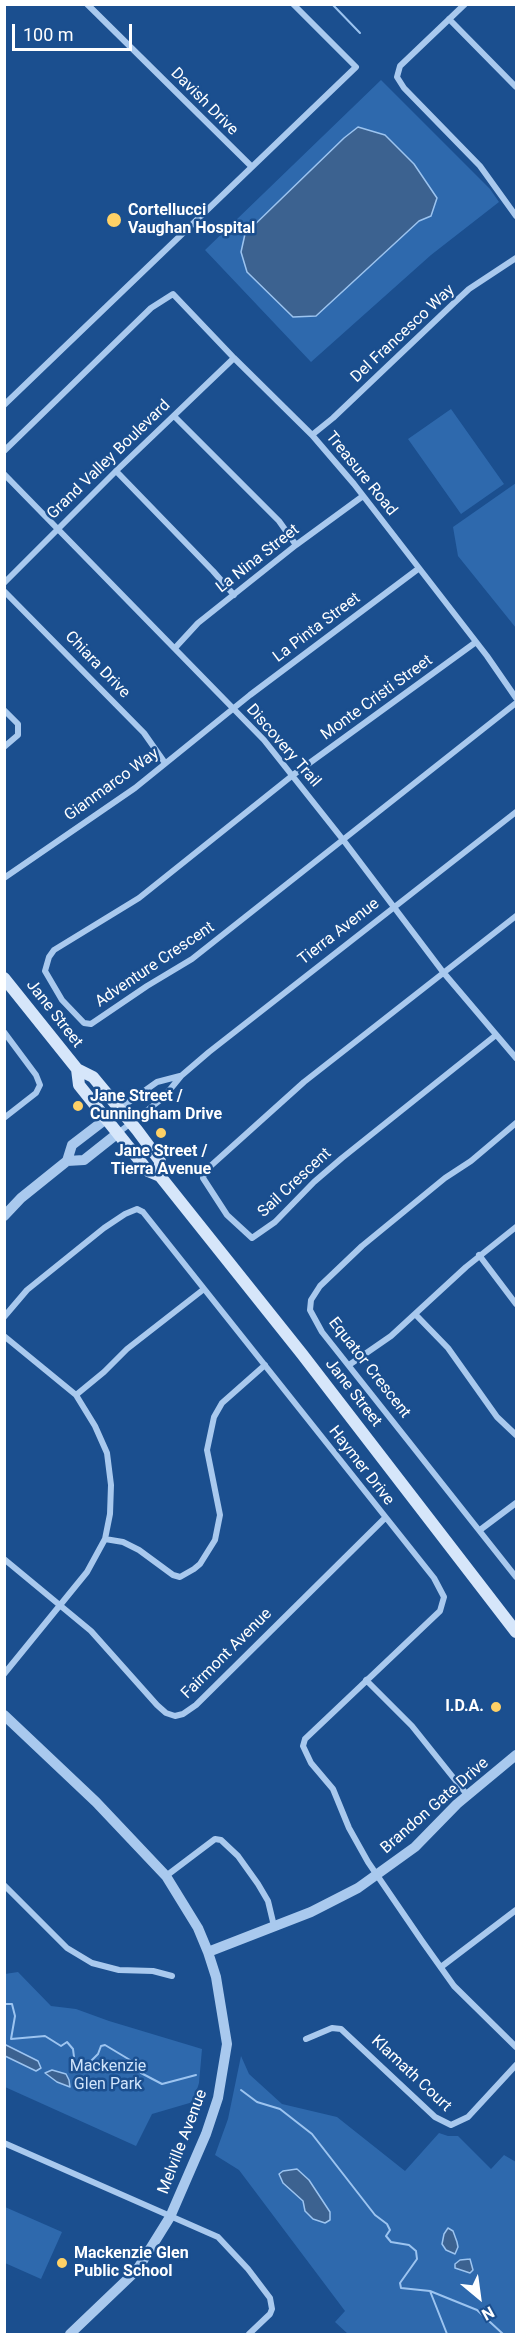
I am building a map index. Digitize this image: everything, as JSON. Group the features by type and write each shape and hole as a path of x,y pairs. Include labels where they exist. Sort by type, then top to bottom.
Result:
{"main road":[{"name":"Jane Street","path":"4,978 77,1069 93,1077 131,1123 160,1161 160,1176"},
{"name":"Jane Street","path":"77,1069 79,1085 148,1171 160,1176 302,1354 516,1632"}],"street":[{"name":"Davish Drive","path":"87,4 252,167"},
{"path":"4,405 356,67 293,4"},
{"path":"465,4 400,66 397,77 404,88 480,166 516,216"},
{"path":"449,19 516,87"},
{"name":"Del Francesco Way","path":"312,435 333,418 454,302 516,258"},
{"name":"Treasure Road","path":"4,451 161,300 173,294 312,435 363,496 476,642 516,698"},
{"name":"Grand Valley Boulevard","path":"4,583 234,358"},
{"path":"174,416 279,521 296,545"},
{"path":"116,471 234,595"},
{"name":"Discovery Trail","path":"4,474 264,740 294,775 443,972 516,1058"},
{"name":"La Nina Street","path":"174,648 198,623 296,545 363,496"},
{"name":"La Pinta Street","path":"233,709 418,569"},
{"name":"Chiara Drive","path":"4,591 144,733 165,763"},
{"name":"Monte Cristi Street","path":"294,775 476,642"},
{"path":"344,840 516,703"},
{"name":"Gianmarco Way","path":"4,878 135,788 233,709"},
{"path":"4,710 18,724 18,735 4,747"},
{"name":"Adventure Crescent","path":"294,775 139,898 54,950 49,957 45,971 63,1000 84,1023 91,1024 147,986 192,960 344,840"},
{"name":"Tierra Avenue","path":"118,1133 163,1098 181,1076 516,812"},
{"path":"443,972 516,916"},
{"name":"Sail Crescent","path":"443,972 304,1082 205,1171 203,1178 227,1215 252,1238 260,1234 342,1158 496,1035"},
{"path":"4,1032 36,1075 40,1085 36,1094 4,1118"},
{"name":"Tierra Avenue","path":"119,1109 158,1082 181,1076"},
{"path":"4,1216 21,1198 67,1161 72,1145 119,1109"},
{"name":"Equator Crescent","path":"516,1124 471,1161 444,1178 362,1246 320,1286 311,1300 310,1310 322,1332 516,1577"},
{"path":"67,1161 84,1160 118,1133"},
{"name":"Haymer Drive","path":"4,1317 27,1290 104,1228 137,1209 143,1212 384,1519 434,1578 441,1589 443,1604 434,1617 305,1739 303,1746 311,1763 333,1789 349,1828 377,1875"},
{"path":"349,1365 382,1343 479,1256 516,1227"},
{"path":"479,1256 516,1305"},
{"path":"76,1395 127,1349 204,1289"},
{"path":"415,1314 448,1348 497,1417 516,1435"},
{"path":"4,1335 76,1395 95,1426 107,1453 111,1470 110,1514 105,1539 87,1572 4,1674"},
{"path":"105,1539 123,1542 139,1550 173,1575 180,1577 200,1564 215,1540 219,1522 215,1485 207,1450 214,1417 222,1403 265,1365"},
{"path":"480,1530 516,1503"},
{"name":"Fairmont Avenue","path":"4,1559 92,1631 157,1705 166,1713 174,1716 183,1714 196,1706 384,1519"},
{"path":"366,1680 412,1726 468,1796"},
{"name":"Melville Avenue","path":"4,1715 96,1802 166,1876 198,1928 208,1952 216,1977 227,2044 224,2073 206,2134 170,2217 137,2270 70,2334"},
{"name":"Brandon Gate Drive","path":"208,1952 333,1901 377,1875 415,1847 468,1796 516,1755"},
{"path":"166,1876 214,1839 222,1840 238,1856 258,1884 267,1901 274,1926"},
{"path":"377,1875 466,2000 516,2047"},
{"path":"4,1885 67,1948 92,1963 119,1970 153,1971 172,1976"},
{"path":"441,1967 516,1910"},
{"name":"Klamath Court","path":"306,2039 332,2028 341,2029 435,2117 451,2126 468,2117 516,2065"},
{"path":"4,2143 218,2237 236,2255 270,2298 270,2314 249,2334"}],"green space":[{"path":"381,80 490,189 499,202 431,255 311,362 205,250"},
{"path":"451,409 504,484 461,514 408,439"},
{"path":"516,483 516,628 458,556 453,527"},
{"name":"Mackenzie Glen Park","path":"18,1972 51,2006 76,2009 202,2049 199,2083 193,2102 152,2114 136,2146 5,2087 5,1974"},
{"path":"241,2056 249,2074 282,2104 337,2117 405,2171 439,2133 458,2136 491,2169 504,2155 516,2162 516,2334 348,2334 335,2322 345,2311 239,2170 215,2155 228,2119"},
{"path":"5,2207 62,2232 41,2279 5,2263"}],"shaded area":[{"path":"358,127 385,135 414,164 437,198 431,216 419,221 316,316 293,317 247,272 241,252 245,234"},
{"path":"4,2044 38,2061 41,2068 36,2071 5,2056"},
{"path":"52,2070 66,2074 70,2087 57,2082 45,2073"},
{"path":"297,2169 309,2180 330,2212 330,2220 325,2223 313,2219 305,2211 303,2201 283,2183 279,2174 283,2171"},
{"path":"448,2228 453,2231 457,2242 458,2247 455,2254 446,2250 442,2244"},
{"path":"470,2259 473,2270 470,2273 455,2268 455,2264 460,2260"}],"waterway":[{"path":"332,4 360,33"},
{"path":"4,2004 12,2004 15,2016 11,2039 45,2036 61,2046 67,2042 73,2049 75,2065 90,2062 98,2054 101,2046 105,2045 130,2060 141,2073 162,2084 196,2075"},
{"path":"241,2090 257,2102 280,2109 312,2134 375,2215 387,2224 390,2230 386,2236 391,2242 409,2245 416,2251 417,2259 400,2283 401,2288 430,2291 477,2310 503,2334"},
{"path":"430,2291 447,2334"}],"place":[{"name":"Cortellucci Vaughan Hospital","path":"114,220"},
{"name":"Jane Street / Cunningham Drive","path":"78,1106"},
{"name":"Jane Street / Tierra Avenue","path":"161,1133"},
{"name":"I.D.A.","path":"496,1707"},
{"name":"Mackenzie Glen Public School","path":"62,2263"}]}
